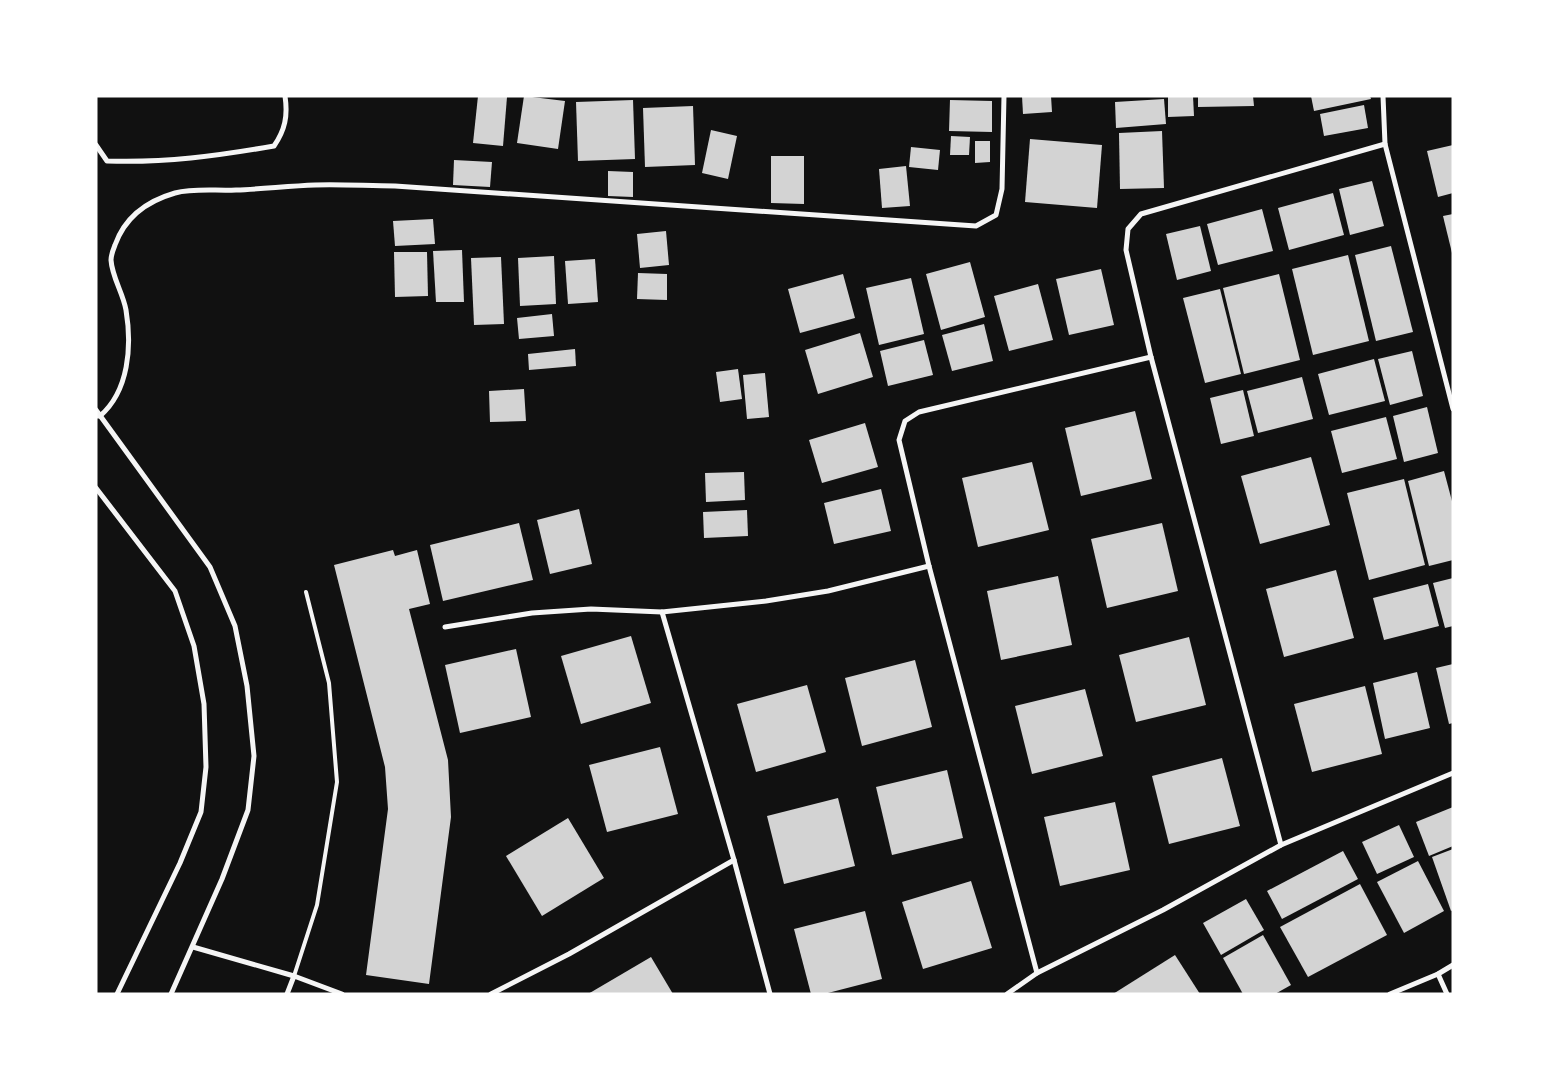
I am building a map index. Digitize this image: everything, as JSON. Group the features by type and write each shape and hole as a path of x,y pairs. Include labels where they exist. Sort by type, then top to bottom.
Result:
{"street":[{"path":"96,145 107,161 150,163 231,154 274,146 284,132 287,110 285,96"},
{"path":"98,416 109,408 121,386 128,357 126,309 111,258 119,234 130,218 143,207 168,195 191,191 317,185 395,186 976,226 996,215 1002,189 1004,96"},
{"path":"1383,96 1385,144 1453,410"},
{"path":"1281,844 1151,357 1126,250 1128,229 1141,214 1385,144"},
{"path":"1037,973 929,566 899,440 905,422 920,412 1151,357"},
{"path":"96,410 98,416 210,567 235,626 248,686 254,756 248,810 222,879 171,994"},
{"path":"96,488 175,591 194,646 204,704 206,767 201,812 180,863 117,994"},
{"path":"445,627 532,613 592,609 662,612 766,601 828,591 929,566"},
{"path":"662,612 734,860 770,994"},
{"path":"1007,994 1037,973 1163,910 1281,844 1453,773"},
{"path":"491,994 569,954 734,860"},
{"path":"192,947 294,976 342,994"},
{"path":"1390,994 1438,974 1453,965"},
{"path":"1438,974 1447,994"},
{"path":"287,994 294,976"}],"lane":[{"path":"294,976 318,905 337,782 329,683 306,592"}],"building":[{"path":"478,96 507,97 503,146 473,143"},
{"path":"524,96 565,101 558,149 517,143"},
{"path":"1022,96 1051,96 1052,112 1023,114"},
{"path":"1168,96 1193,96 1194,116 1168,117"},
{"path":"1198,96 1253,96 1254,106 1198,107"},
{"path":"1311,96 1370,96 1371,99 1314,111"},
{"path":"1164,99 1166,124 1116,128 1115,102"},
{"path":"633,100 635,159 578,161 576,102"},
{"path":"950,100 992,101 992,132 949,131"},
{"path":"1364,105 1368,128 1324,136 1320,114"},
{"path":"693,106 695,165 645,167 643,108"},
{"path":"711,130 737,136 728,179 702,173"},
{"path":"1162,131 1164,188 1120,189 1119,133"},
{"path":"951,136 970,137 969,155 950,155"},
{"path":"1030,139 1102,145 1097,208 1025,202"},
{"path":"975,141 990,141 990,162 975,163"},
{"path":"1453,145 1453,193 1438,197 1427,151"},
{"path":"911,147 940,150 938,170 909,167"},
{"path":"771,156 804,156 804,204 771,203"},
{"path":"454,160 492,162 490,187 453,185"},
{"path":"906,166 910,206 882,208 879,169"},
{"path":"608,171 633,172 633,197 608,196"},
{"path":"1372,181 1384,226 1350,235 1339,189"},
{"path":"1333,193 1344,235 1289,250 1278,208"},
{"path":"1262,209 1273,251 1218,265 1207,224"},
{"path":"1453,214 1453,253 1452,253 1443,216"},
{"path":"433,219 435,244 395,246 393,221"},
{"path":"1200,226 1211,271 1177,280 1166,234"},
{"path":"666,231 669,265 640,268 637,234"},
{"path":"1391,246 1413,332 1376,341 1355,255"},
{"path":"462,250 464,302 436,302 433,251"},
{"path":"394,252 427,252 428,296 395,297"},
{"path":"1348,255 1369,341 1313,355 1292,269"},
{"path":"554,256 556,304 520,306 518,258"},
{"path":"501,257 504,324 474,325 471,258"},
{"path":"595,259 598,302 568,304 565,261"},
{"path":"970,262 985,317 941,330 926,274"},
{"path":"1101,269 1114,325 1069,335 1056,279"},
{"path":"638,273 667,274 667,300 637,299"},
{"path":"843,274 855,318 800,333 788,289"},
{"path":"1279,274 1300,360 1244,374 1223,288"},
{"path":"911,278 924,334 879,345 866,288"},
{"path":"1038,284 1053,340 1009,351 994,296"},
{"path":"1220,289 1241,374 1205,383 1183,298"},
{"path":"552,314 554,336 519,339 517,318"},
{"path":"984,324 993,361 952,371 942,335"},
{"path":"860,333 873,377 818,394 805,350"},
{"path":"924,340 933,375 888,386 880,351"},
{"path":"575,349 576,366 529,370 528,354"},
{"path":"1412,351 1423,396 1390,405 1378,359"},
{"path":"1374,359 1385,401 1329,415 1318,374"},
{"path":"738,369 742,399 720,402 716,372"},
{"path":"765,373 769,417 747,419 743,375"},
{"path":"1302,377 1313,419 1258,433 1247,391"},
{"path":"524,389 526,421 490,422 489,391"},
{"path":"1243,390 1254,436 1221,444 1210,398"},
{"path":"1427,407 1438,453 1404,462 1393,416"},
{"path":"1135,411 1152,479 1081,496 1065,428"},
{"path":"1386,417 1397,459 1342,473 1331,431"},
{"path":"865,423 878,467 822,483 809,440"},
{"path":"1311,457 1330,525 1260,544 1241,476"},
{"path":"1032,462 1049,530 978,547 962,478"},
{"path":"1444,471 1453,505 1453,560 1429,566 1408,481"},
{"path":"744,472 745,500 706,502 705,473"},
{"path":"1404,479 1425,565 1369,580 1347,493"},
{"path":"881,489 891,531 834,544 824,503"},
{"path":"579,509 592,564 550,574 537,520"},
{"path":"747,510 748,536 704,538 703,512"},
{"path":"519,523 533,580 443,601 430,545"},
{"path":"1162,523 1178,591 1107,608 1091,539"},
{"path":"393,550 395,556 417,550 430,604 409,609 448,760 451,817 429,984 366,975 388,809 385,767 334,565"},
{"path":"1336,570 1354,638 1284,657 1266,589"},
{"path":"1058,576 1072,645 1001,660 987,591"},
{"path":"1453,578 1453,626 1445,628 1433,583"},
{"path":"1428,584 1439,626 1384,640 1373,598"},
{"path":"631,636 651,703 581,724 561,656"},
{"path":"1189,637 1206,705 1136,722 1119,655"},
{"path":"516,649 531,717 460,733 445,665"},
{"path":"915,660 932,727 862,746 845,678"},
{"path":"1453,664 1453,723 1449,724 1436,668"},
{"path":"1417,672 1430,728 1385,739 1373,683"},
{"path":"807,685 826,752 756,772 737,704"},
{"path":"1365,686 1382,754 1312,772 1294,704"},
{"path":"1085,689 1103,756 1032,774 1015,706"},
{"path":"660,747 678,814 607,832 589,765"},
{"path":"1222,758 1240,826 1169,844 1152,776"},
{"path":"947,770 963,838 892,855 876,787"},
{"path":"838,798 855,866 784,884 767,816"},
{"path":"1115,802 1130,870 1060,886 1044,817"},
{"path":"1453,807 1453,846 1429,856 1416,822"},
{"path":"568,818 604,878 542,916 506,856"},
{"path":"1399,825 1414,857 1377,874 1362,842"},
{"path":"1453,849 1453,910 1451,911 1432,857"},
{"path":"1343,851 1358,879 1282,919 1267,891"},
{"path":"1418,861 1444,911 1404,933 1377,882"},
{"path":"971,881 992,948 923,969 902,902"},
{"path":"1360,884 1387,935 1308,977 1280,927"},
{"path":"1246,899 1264,930 1221,955 1203,923"},
{"path":"865,911 882,979 824,994 811,994 794,929"},
{"path":"1263,935 1291,985 1275,994 1243,994 1223,958"},
{"path":"1175,955 1200,994 1113,994"},
{"path":"651,957 673,994 588,994"}]}
